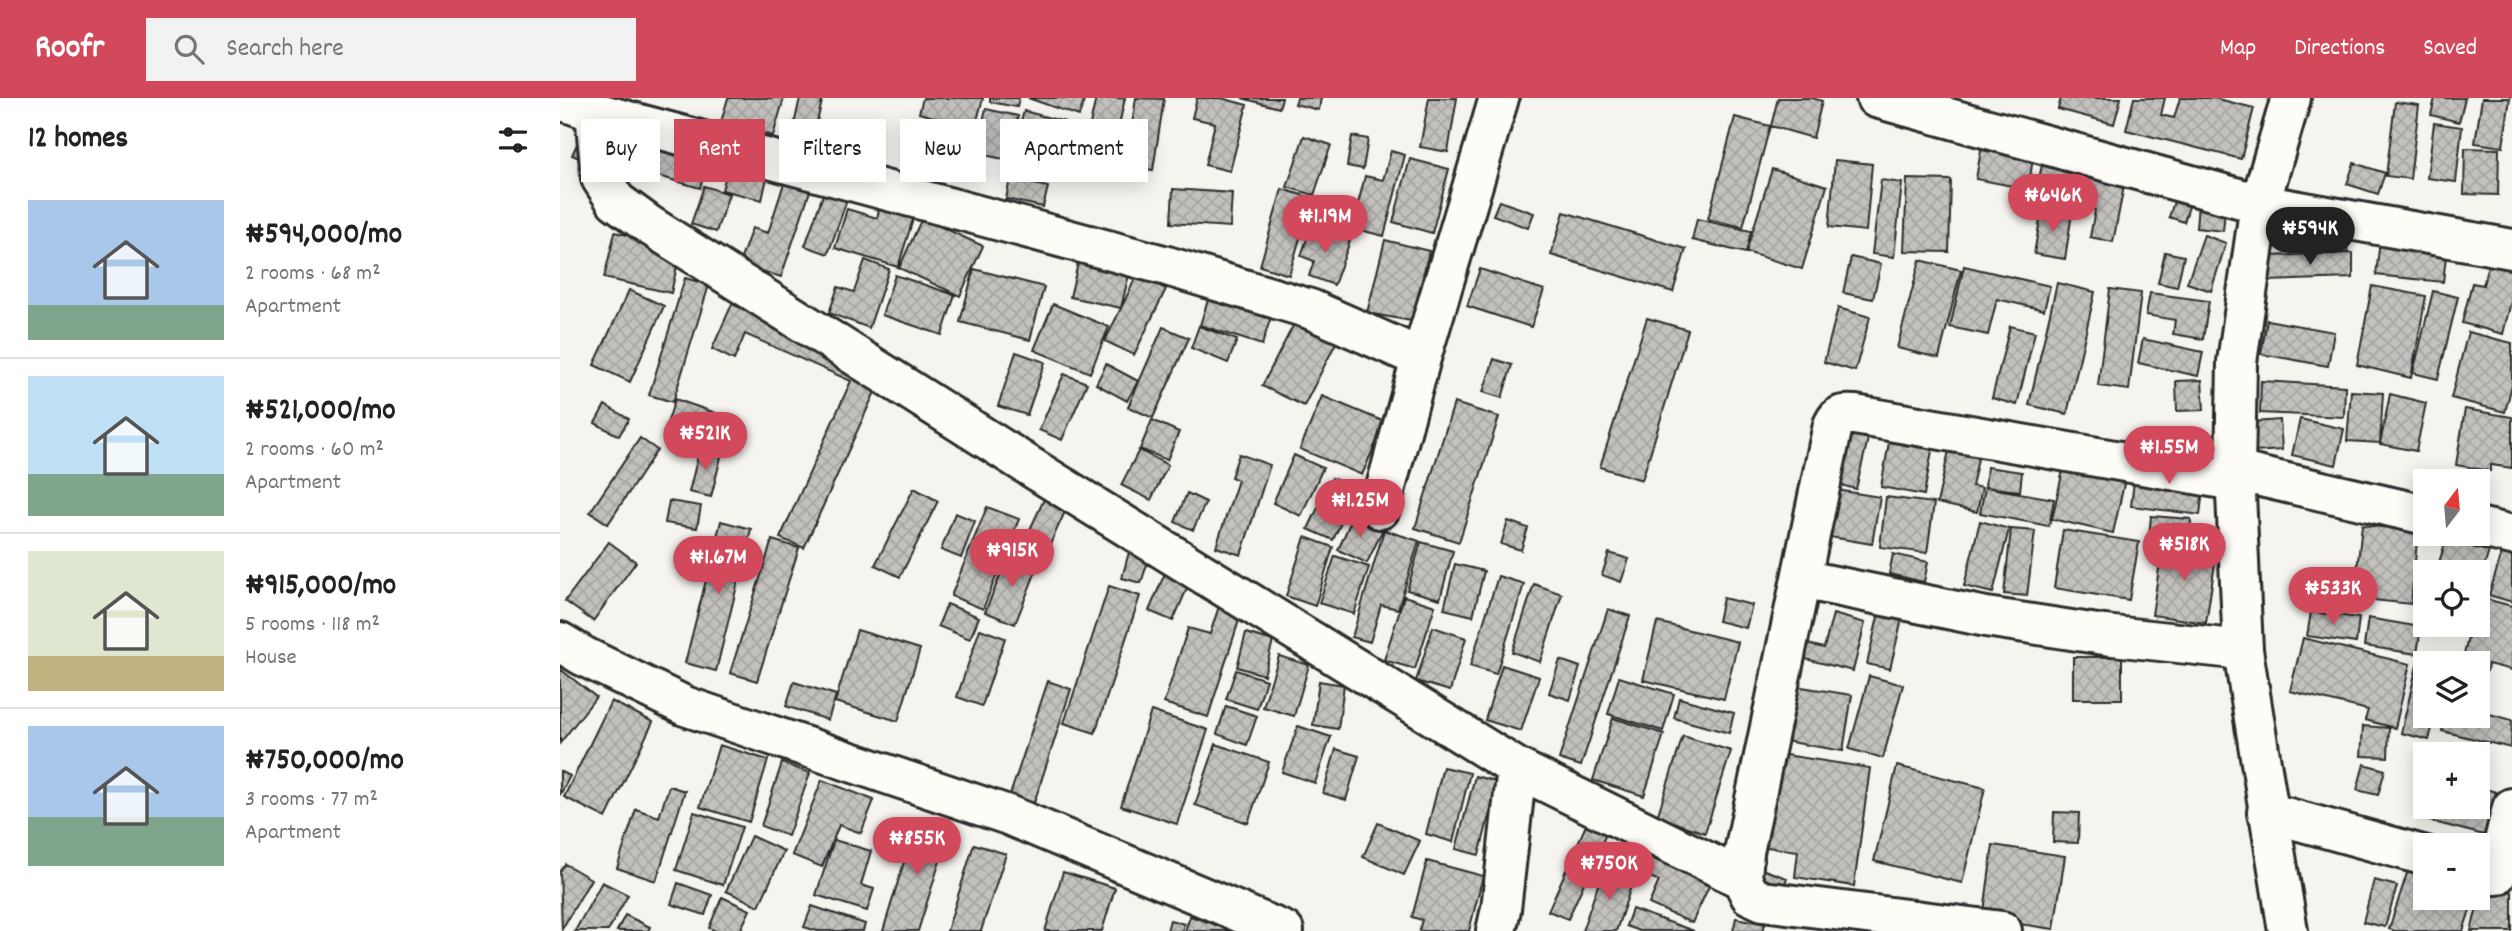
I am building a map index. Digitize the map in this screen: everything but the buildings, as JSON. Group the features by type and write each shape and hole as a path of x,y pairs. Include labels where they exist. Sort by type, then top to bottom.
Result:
{"street":[{"path":"1380,509 1421,358 1499,98"},
{"path":"1875,98 2260,204 2512,249"},
{"path":"2288,931 2243,650 2235,476 2237,362 2260,204 2291,98"},
{"path":"577,106 1180,270 1310,309 1421,358"},
{"path":"577,106 601,178 616,201 649,225 1045,476 1517,768 1742,879"},
{"path":"2002,931 1763,901 1750,895 1742,879 1744,852 1833,425 1837,417 1843,414 2235,476 2413,512"},
{"path":"2490,529 2512,534"},
{"path":"1801,579 1986,617 2104,635 2243,650"},
{"path":"560,642 685,706 1008,816 1284,931"},
{"path":"1496,931 1501,909 1517,768"},
{"path":"2495,875 2512,808"},
{"path":"2267,812 2413,852"}]}
